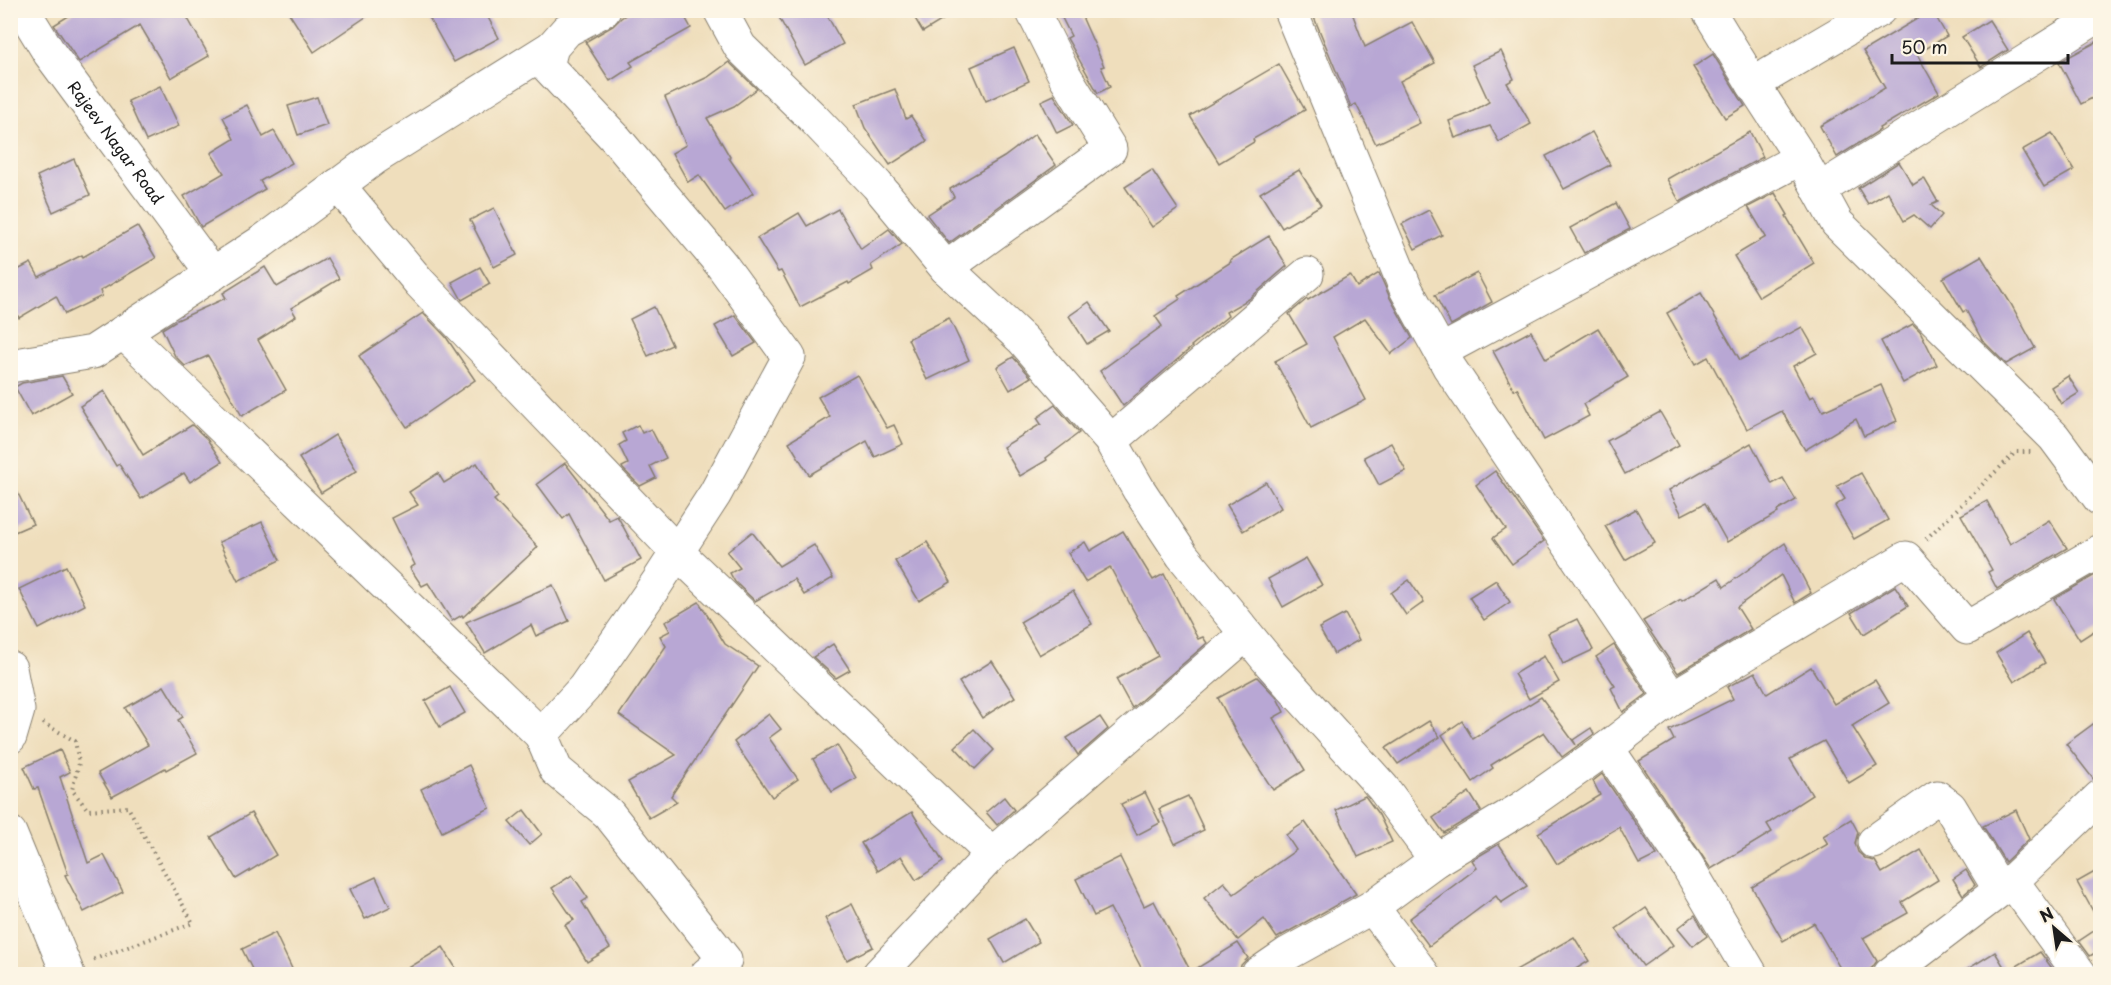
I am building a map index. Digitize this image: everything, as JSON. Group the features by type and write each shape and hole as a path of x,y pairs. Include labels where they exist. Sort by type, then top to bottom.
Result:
{"street":[{"name":"Rajeev Nagar Road","path":"23,10 50,54 213,274"},
{"path":"10,366 93,352 263,241 375,158 552,47 567,30 604,10"},
{"path":"720,10 740,47 877,185 946,268 1023,340 1111,441 1139,490 1182,555 1271,664 1383,788 1436,860"},
{"path":"946,268 1110,149 1065,76 1032,10"},
{"path":"1290,10 1406,289 1441,351 1672,698"},
{"path":"1708,10 1801,158 1837,223 2054,437 2100,499"},
{"path":"1753,84 1879,10"},
{"path":"1819,190 2100,15"},
{"path":"541,735 584,688 677,552 715,494 789,357 721,264 616,139 548,66 552,47"},
{"path":"1441,351 1801,158"},
{"path":"338,185 420,283 677,552 992,854"},
{"path":"1111,441 1307,274"},
{"path":"123,332 541,735 556,770 608,813 724,960 707,975"},
{"path":"1258,975 1287,954 1372,907 1436,860 1522,808 1607,748 1672,698 1906,558 1968,628 2100,551"},
{"path":"879,975 992,854 1246,634"},
{"path":"10,668 13,675 14,725"},
{"path":"1607,748 1687,865 1751,975"},
{"path":"1874,842 1937,797 1950,807 2006,885 2080,975"},
{"path":"1890,975 2006,885 2100,797"},
{"path":"10,833 67,972"},
{"path":"1372,907 1423,975"}],"path":[{"path":"1906,558 2016,452 2064,452"},
{"path":"14,725 48,725 75,741 79,763 72,790 88,810 128,807 193,923 67,972"}],"building":[{"path":"78,10 183,10 209,56 171,78 140,25 79,62 54,25"},
{"path":"287,10 376,10 314,52"},
{"path":"425,10 484,10 499,38 454,62"},
{"path":"633,10 681,10 691,28 630,62 633,66 610,81 585,42 613,26"},
{"path":"775,10 824,10 843,44 805,65"},
{"path":"910,10 959,10 923,32"},
{"path":"1058,10 1079,10 1104,66 1101,67 1110,87 1098,93 1067,38 1071,36"},
{"path":"1311,10 1351,10 1365,47 1412,22 1435,63 1400,81 1420,123 1376,144 1356,104 1351,107"},
{"path":"1932,10 1947,36 1917,54 1939,93 1879,128 1880,130 1837,157 1820,126 1885,88 1863,51"},
{"path":"1989,20 2008,50 1981,67 1962,37"},
{"path":"2100,40 2100,94 2081,104 2059,62"},
{"path":"1014,48 1029,81 986,101 971,67"},
{"path":"1501,51 1514,79 1507,83 1531,124 1499,142 1490,126 1455,138 1449,121 1468,114 1489,102 1472,65"},
{"path":"1713,54 1745,106 1725,118 1693,67"},
{"path":"729,62 757,89 734,106 707,118 729,158 753,193 725,212 699,175 688,182 672,153 686,145 665,97 708,77"},
{"path":"1279,64 1305,110 1253,139 1254,142 1219,163 1190,116"},
{"path":"160,86 179,126 146,141 128,101"},
{"path":"895,89 906,119 911,116 927,141 890,165 865,128 856,104"},
{"path":"1054,95 1073,125 1057,133 1041,101"},
{"path":"317,97 327,125 298,135 288,106"},
{"path":"247,105 263,137 274,131 292,163 260,181 265,189 201,227 184,196 224,173 211,153 234,139 223,117"},
{"path":"1592,132 1610,165 1564,189 1546,156"},
{"path":"1750,132 1763,157 1680,202 1667,179"},
{"path":"2052,133 2074,170 2044,187 2022,150"},
{"path":"1035,134 1056,165 949,243 927,215 954,197 950,189 1004,157"},
{"path":"74,159 90,195 53,212 37,176"},
{"path":"1899,162 1913,185 1924,178 1938,202 1931,205 1942,215 1930,229 1914,215 1904,221 1888,192 1868,204 1858,188"},
{"path":"1152,170 1178,209 1152,227 1125,187"},
{"path":"1299,170 1321,205 1282,228 1260,193"},
{"path":"1775,193 1814,263 1759,297 1734,256 1766,237 1748,207"},
{"path":"1616,203 1630,229 1584,253 1570,228"},
{"path":"494,208 517,255 494,267 470,220"},
{"path":"838,209 861,249 889,229 902,244 871,265 873,270 800,307 781,271 778,272 757,238 799,213 807,226"},
{"path":"1429,210 1442,235 1415,249 1402,224"},
{"path":"137,226 156,258 100,291 102,296 65,314 56,296 19,318 10,303 10,274 31,263 39,277 82,255 83,257"},
{"path":"1269,236 1287,266 1249,299 1226,312 1228,316 1123,406 1100,371 1162,326 1155,316 1180,299 1178,296"},
{"path":"1981,256 2035,348 2006,364 1982,340 1966,310 1963,312 1943,278"},
{"path":"327,258 339,279 291,308 296,316 258,340 286,390 242,416 208,356 185,366 175,356 162,329 226,298 223,293 265,267 277,287"},
{"path":"480,267 490,284 462,300 452,282"},
{"path":"1379,273 1412,338 1391,354 1365,318 1333,337 1366,400 1311,428 1275,361 1307,344 1289,314 1307,299 1350,275 1357,287"},
{"path":"1477,273 1492,302 1451,325 1435,295"},
{"path":"1701,293 1740,360 1802,327 1817,353 1793,366 1810,398 1814,396 1823,411 1881,385 1897,421 1864,436 1856,419 1805,450 1782,411 1747,429 1708,357 1696,364 1667,313"},
{"path":"1089,302 1109,331 1087,344 1069,316"},
{"path":"654,307 672,345 648,356 630,319"},
{"path":"423,313 446,337 475,380 407,427 359,356"},
{"path":"735,315 756,343 733,356 715,326"},
{"path":"949,318 969,360 927,380 908,339"},
{"path":"1913,324 1920,331 1937,365 1903,383 1881,341"},
{"path":"1598,328 1628,377 1583,404 1589,416 1544,440 1517,388 1514,390 1493,351 1531,331 1546,359"},
{"path":"1013,357 1031,377 1010,390 997,367"},
{"path":"857,375 887,428 894,425 903,444 875,457 867,441 809,475 789,442 830,417 818,397"},
{"path":"62,376 72,393 31,416 15,387 22,383"},
{"path":"2068,376 2079,393 2061,404 2051,387"},
{"path":"104,391 143,455 192,425 207,439 222,462 190,482 184,473 141,499 119,464 116,466 80,406"},
{"path":"1055,405 1079,433 1046,458 1047,460 1020,476 1003,447 1041,424 1037,418"},
{"path":"1660,412 1679,445 1625,474 1607,441"},
{"path":"638,425 642,433 651,429 666,458 650,466 656,478 640,486 623,469 622,467 628,464 619,445 626,441 622,433"},
{"path":"335,435 357,471 321,493 299,458"},
{"path":"1391,443 1406,471 1379,485 1364,457"},
{"path":"1751,443 1772,484 1783,478 1796,500 1727,542 1705,503 1682,515 1669,490"},
{"path":"477,463 498,497 494,500 538,547 463,617 462,615 452,621 428,583 422,586 410,568 415,565 392,518 418,505 409,492 438,473 444,483"},
{"path":"565,463 609,520 617,516 641,560 604,580 569,514 563,519 537,484"},
{"path":"1495,471 1544,541 1512,564 1493,538 1506,529 1476,485"},
{"path":"1861,473 1888,520 1854,539 1835,506 1845,499 1837,486"},
{"path":"10,477 33,524 10,534"},
{"path":"1266,482 1281,508 1243,531 1227,505"},
{"path":"1987,501 2010,544 2049,520 2067,548 1997,589 1988,572 1992,570 1961,515"},
{"path":"1636,509 1655,543 1625,560 1605,526"},
{"path":"262,522 280,560 238,581 219,542"},
{"path":"1123,531 1153,580 1164,574 1198,639 1203,637 1207,643 1132,708 1116,679 1158,656 1110,567 1085,582 1068,553 1085,542 1090,551"},
{"path":"752,532 779,566 814,545 833,578 804,595 794,579 755,601 735,582 730,573 740,568 727,552"},
{"path":"927,542 951,582 919,601 895,561"},
{"path":"1785,543 1811,593 1795,603 1781,575 1737,607 1751,629 1678,673 1643,621 1719,578 1724,587"},
{"path":"1306,558 1322,585 1283,607 1268,579"},
{"path":"66,566 85,605 39,629 19,589"},
{"path":"2100,572 2100,627 2080,640 2054,599"},
{"path":"1409,580 1424,602 1406,615 1391,593"},
{"path":"1496,580 1510,602 1484,620 1469,597"},
{"path":"553,585 569,621 536,636 531,625 485,653 466,622"},
{"path":"1895,586 1908,606 1864,634 1851,613"},
{"path":"1073,591 1092,624 1039,655 1020,622"},
{"path":"699,602 725,644 758,666 671,796 677,802 649,818 628,782 676,755 619,715 666,646 660,636 670,631 665,622"},
{"path":"1345,614 1359,640 1334,654 1319,628"},
{"path":"1577,619 1593,650 1563,664 1548,633"},
{"path":"2027,633 2045,663 2014,682 1996,653"},
{"path":"833,644 850,670 836,678 813,657"},
{"path":"1614,645 1647,694 1623,712 1611,688 1615,686 1596,657"},
{"path":"1544,656 1559,682 1529,699 1514,674"},
{"path":"992,661 1015,697 982,718 959,682"},
{"path":"1811,667 1834,704 1875,680 1889,703 1852,726 1877,766 1849,783 1824,741 1790,759 1812,795 1767,824 1772,832 1711,869 1639,761 1674,740 1669,730 1733,699 1727,687 1755,672 1767,694"},
{"path":"1257,677 1277,698 1284,712 1273,718 1305,770 1273,790 1238,736 1218,698"},
{"path":"164,686 183,717 178,720 197,753 112,797 98,773 148,745 125,708"},
{"path":"450,687 465,713 440,727 425,701"},
{"path":"1541,697 1576,745 1573,740 1591,728 1594,734 1562,757 1544,732 1491,765 1493,768 1473,782 1442,735 1462,721 1473,739"},
{"path":"769,714 781,729 769,738 798,779 772,797 734,742"},
{"path":"1100,717 1108,729 1078,755 1067,738"},
{"path":"2100,719 2100,779 2094,780 2066,744"},
{"path":"1429,721 1440,737 1398,764 1386,748"},
{"path":"974,729 994,750 975,769 955,747"},
{"path":"837,745 856,778 832,792 813,759"},
{"path":"60,750 70,772 60,777 88,863 104,855 123,892 84,912 65,875 68,874 38,788 34,789 24,767"},
{"path":"469,765 490,808 442,832 421,789"},
{"path":"1602,774 1657,855 1639,864 1619,827 1557,864 1538,833 1600,795 1593,781"},
{"path":"1145,792 1160,823 1137,835 1121,804"},
{"path":"1469,792 1481,811 1444,833 1433,818"},
{"path":"1188,796 1204,830 1175,844 1159,809"},
{"path":"1365,796 1379,815 1392,842 1358,857 1336,810"},
{"path":"1004,797 1014,810 997,825 986,812"},
{"path":"524,810 542,834 529,845 509,822"},
{"path":"2016,810 2029,839 2005,862 1983,826"},
{"path":"912,812 943,862 916,880 901,856 878,871 861,843"},
{"path":"251,813 276,855 236,879 211,837"},
{"path":"1851,819 1858,832 1855,843 1858,852 1866,859 1875,861 1882,873 1921,850 1938,880 1902,902 1908,913 1863,938 1877,961 1872,968 1861,975 1844,975 1814,923 1783,941 1752,887 1828,844 1823,836"},
{"path":"1305,822 1356,894 1277,938 1264,919 1238,940 1204,898 1224,882 1234,894 1296,850 1286,835"},
{"path":"1499,844 1527,886 1501,903 1496,896 1429,946 1409,919 1477,868 1472,860"},
{"path":"1120,857 1144,906 1154,901 1191,972 1238,943 1248,958 1241,965 1239,975 1145,975 1110,908 1094,916 1076,879"},
{"path":"2100,869 2100,924 2077,882"},
{"path":"1966,870 1975,885 1963,895 1953,879"},
{"path":"572,875 588,898 582,902 610,948 587,962 565,925 574,920 552,888"},
{"path":"376,877 390,907 365,919 350,889"},
{"path":"852,904 873,947 847,960 825,918"},
{"path":"1646,908 1673,945 1643,966 1616,929"},
{"path":"1695,915 1707,936 1693,946 1678,928"},
{"path":"1025,919 1039,942 1004,963 990,939"},
{"path":"2100,927 2100,950 2090,956 2079,941"},
{"path":"275,933 295,975 255,975 242,949"},
{"path":"1574,937 1589,961 1566,975 1507,975"},
{"path":"443,947 460,975 397,975"},
{"path":"1995,952 2007,972 2040,952 2057,975 1958,975"}]}
